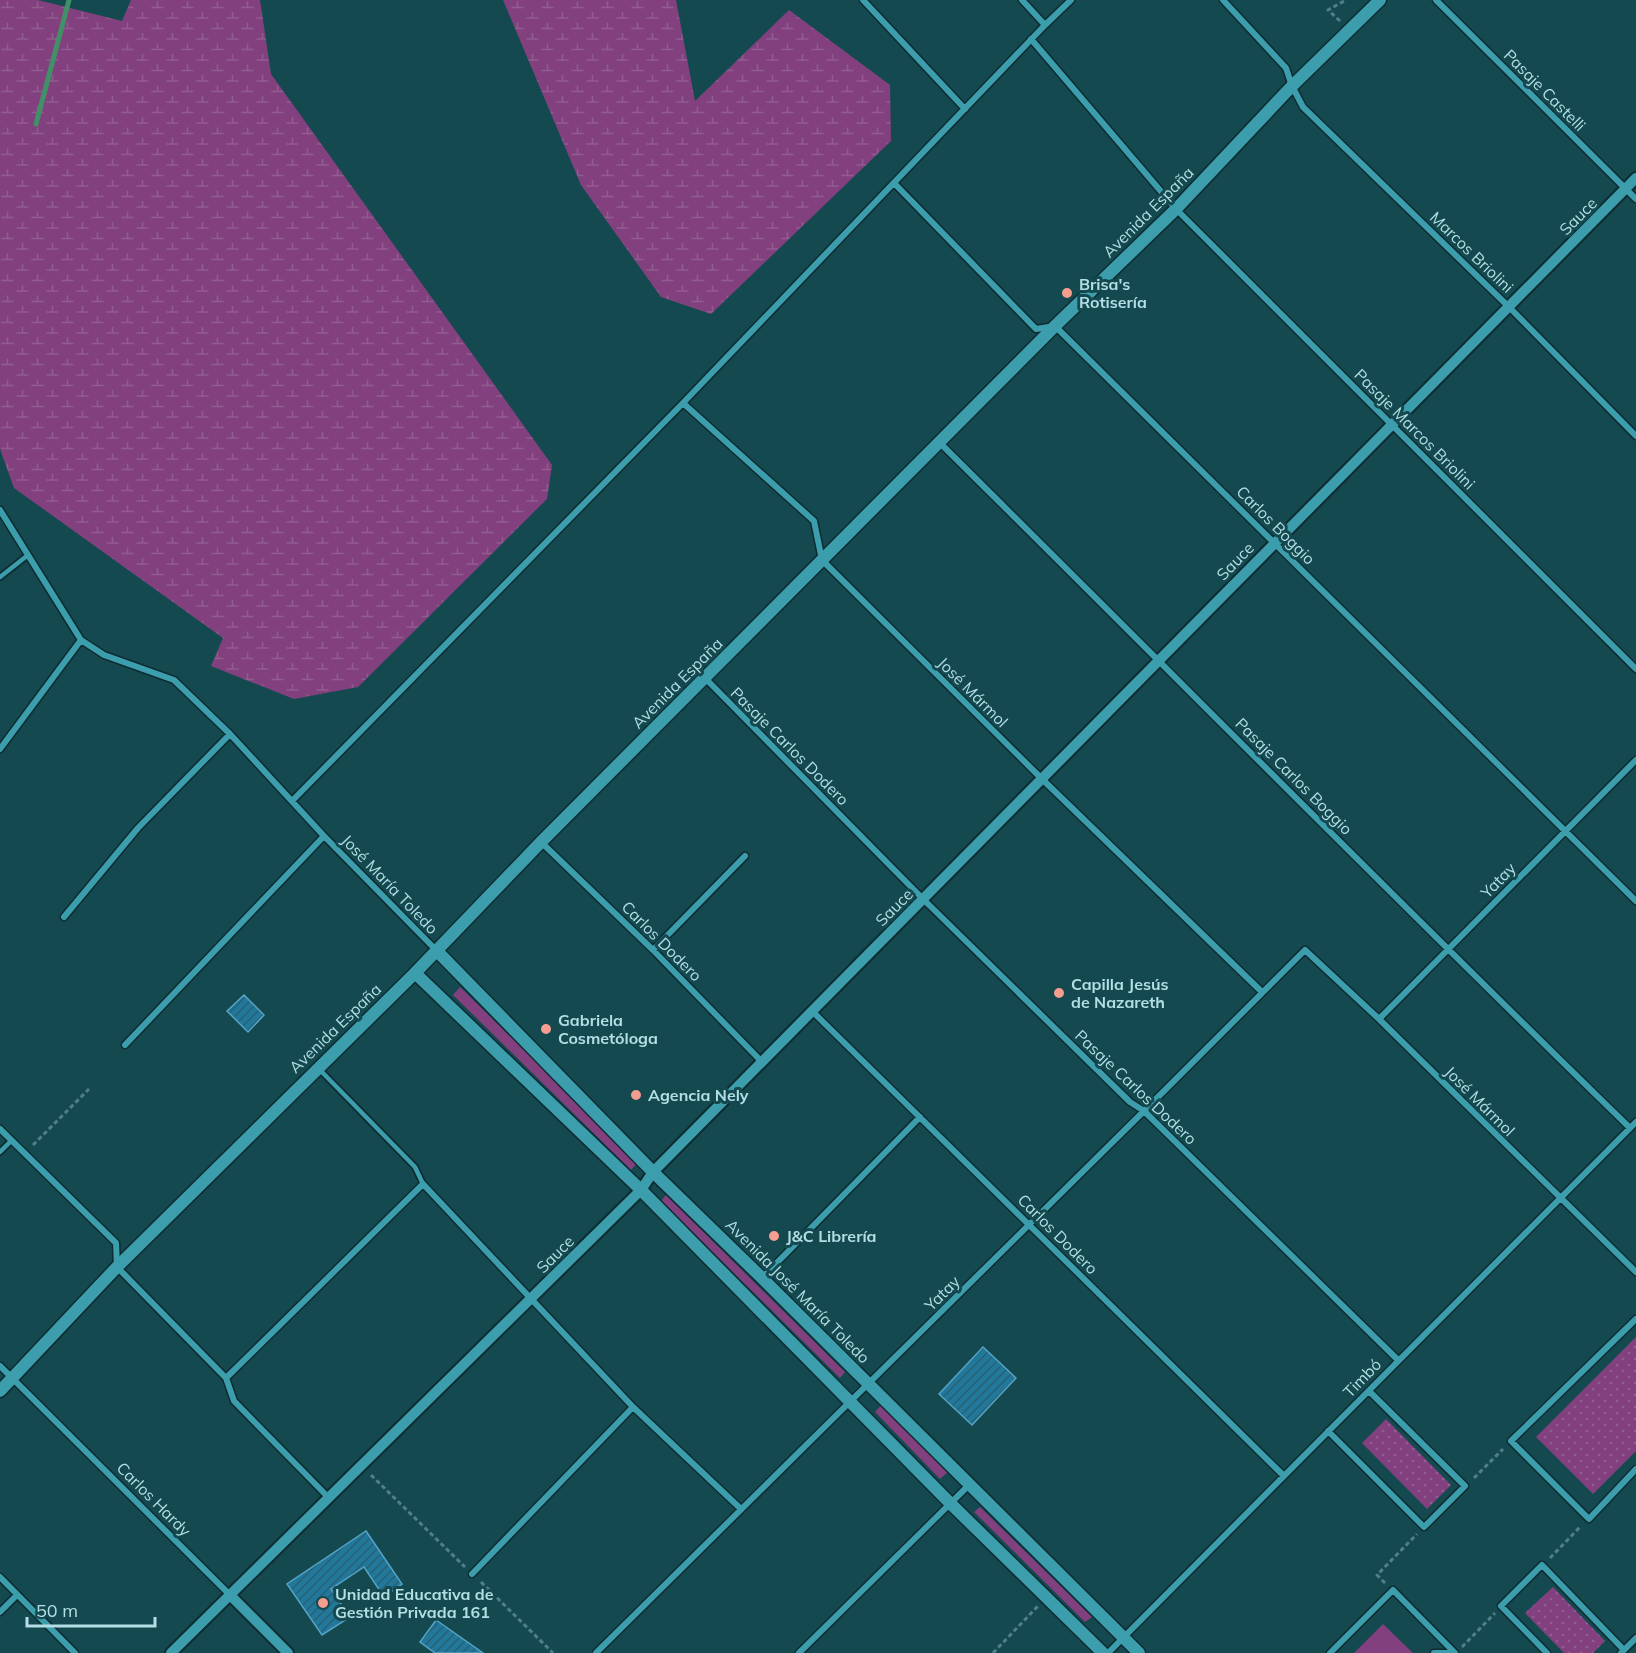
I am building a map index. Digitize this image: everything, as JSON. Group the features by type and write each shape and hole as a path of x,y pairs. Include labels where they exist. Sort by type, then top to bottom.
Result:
{"main road":[{"name":"Avenida España","path":"0,1390 117,1267 415,974 541,842 1055,326 1176,209 1292,86 1380,0"},
{"name":"Avenida José María Toledo","path":"437,951 652,1172 762,1278 1139,1653"},
{"path":"415,974 641,1190 950,1503 1103,1653"}],"street":[{"path":"863,0 965,109"},
{"path":"1022,0 1045,25"},
{"path":"292,801 683,403 1071,0"},
{"name":"Marcos Briolini","path":"1223,0 1286,68 1303,107 1509,306 1636,436"},
{"name":"Pasaje Castelli","path":"1436,0 1636,199"},
{"name":"Pasaje Marcos Briolini","path":"1031,39 1176,209 1636,669"},
{"name":"Sauce","path":"171,1653 641,1190 652,1172 1636,178"},
{"path":"894,183 1036,329 1055,326"},
{"name":"Carlos Boggio","path":"1055,326 1636,901"},
{"path":"683,403 814,521 822,560"},
{"name":"Pasaje Carlos Boggio","path":"940,442 1448,950 1630,1128"},
{"path":"0,510 81,640 0,749"},
{"name":"José Mármol","path":"822,560 1042,779 1262,992"},
{"name":"José María Toledo","path":"81,640 104,655 174,680 230,734 324,836 437,951"},
{"name":"Pasaje Carlos Dodero","path":"705,678 923,899 1398,1360"},
{"path":"64,917 138,828 230,734"},
{"name":"Yatay","path":"1379,1019 1636,760"},
{"path":"125,1045 324,836"},
{"name":"Carlos Dodero","path":"541,842 653,950 762,1062"},
{"path":"653,950 745,856"},
{"name":"José Mármol","path":"1305,950 1379,1019 1636,1272"},
{"name":"Yatay","path":"596,1653 1305,950"},
{"name":"Carlos Dodero","path":"812,1011 1284,1476"},
{"path":"762,1278 920,1117"},
{"name":"Timbó","path":"1108,1653 1636,1122"},
{"path":"0,1129 116,1243 117,1267 226,1378 234,1401 328,1498"},
{"path":"226,1378 423,1184 633,1407 741,1509"},
{"path":"1636,1319 1510,1441 1589,1519 1636,1469"},
{"name":"Carlos Hardy","path":"0,1366 288,1653"},
{"path":"1328,1431 1424,1527 1465,1486 1369,1391"},
{"path":"472,1574 633,1407"},
{"path":"799,1653 970,1484"},
{"path":"1547,1653 1501,1606 1542,1565 1623,1651 1636,1638"},
{"path":"0,1577 75,1653"},
{"path":"1330,1653 1392,1590 1456,1653"},
{"path":"0,1612 17,1596"},
{"path":"1434,1653 1447,1653"}],"lane":[{"path":"0,577 28,555"},
{"path":"318,1068 415,1167 423,1184"},
{"path":"0,1152 11,1141"}],"path":[{"path":"1346,0 1328,10 1349,30"},
{"path":"24,1154 88,1089"},
{"path":"1465,1486 1510,1441"},
{"path":"362,1465 553,1653"},
{"path":"1542,1565 1589,1519"},
{"path":"1392,1590 1377,1575 1424,1527"},
{"path":"993,1653 1045,1598"},
{"path":"1456,1653 1501,1606"}],"green space":[{"path":"0,0 38,0 122,21 131,0 260,0 271,74 552,465 547,499 358,687 294,699 211,666 223,638 14,488 0,449"},
{"path":"503,0 676,0 695,101 789,10 890,85 891,141 711,314 661,297 581,185"},
{"path":"460,987 638,1162 631,1170 453,995"},
{"path":"666,1195 845,1372 840,1378 661,1201"},
{"path":"1636,1337 1636,1451 1593,1494 1536,1437"},
{"path":"882,1404 948,1472 940,1479 875,1412"},
{"path":"1386,1419 1451,1485 1427,1509 1362,1443"},
{"path":"980,1507 1092,1617 1085,1622 974,1512"},
{"path":"1553,1587 1605,1641 1593,1653 1564,1653 1525,1613"},
{"path":"1383,1624 1413,1653 1354,1653"}],"building":[{"path":"244,995 264,1015 248,1032 227,1011"},
{"path":"983,1347 1016,1378 972,1425 939,1394"},
{"path":"366,1531 402,1584 384,1597 364,1567 331,1589 350,1617 322,1635 287,1584"},
{"path":"436,1620 483,1653 435,1653 420,1642"}],"waterway":[{"path":"36,124 69,0"}],"place":[{"name":"Brisa's Rotisería","path":"1067,293"},
{"name":"Capilla Jesús de Nazareth","path":"1059,993"},
{"name":"Gabriela Cosmetóloga","path":"546,1029"},
{"name":"Agencia Nely","path":"636,1095"},
{"name":"J&C Librería","path":"774,1236"},
{"name":"Unidad Educativa de Gestión Privada 161","path":"323,1603"}]}
